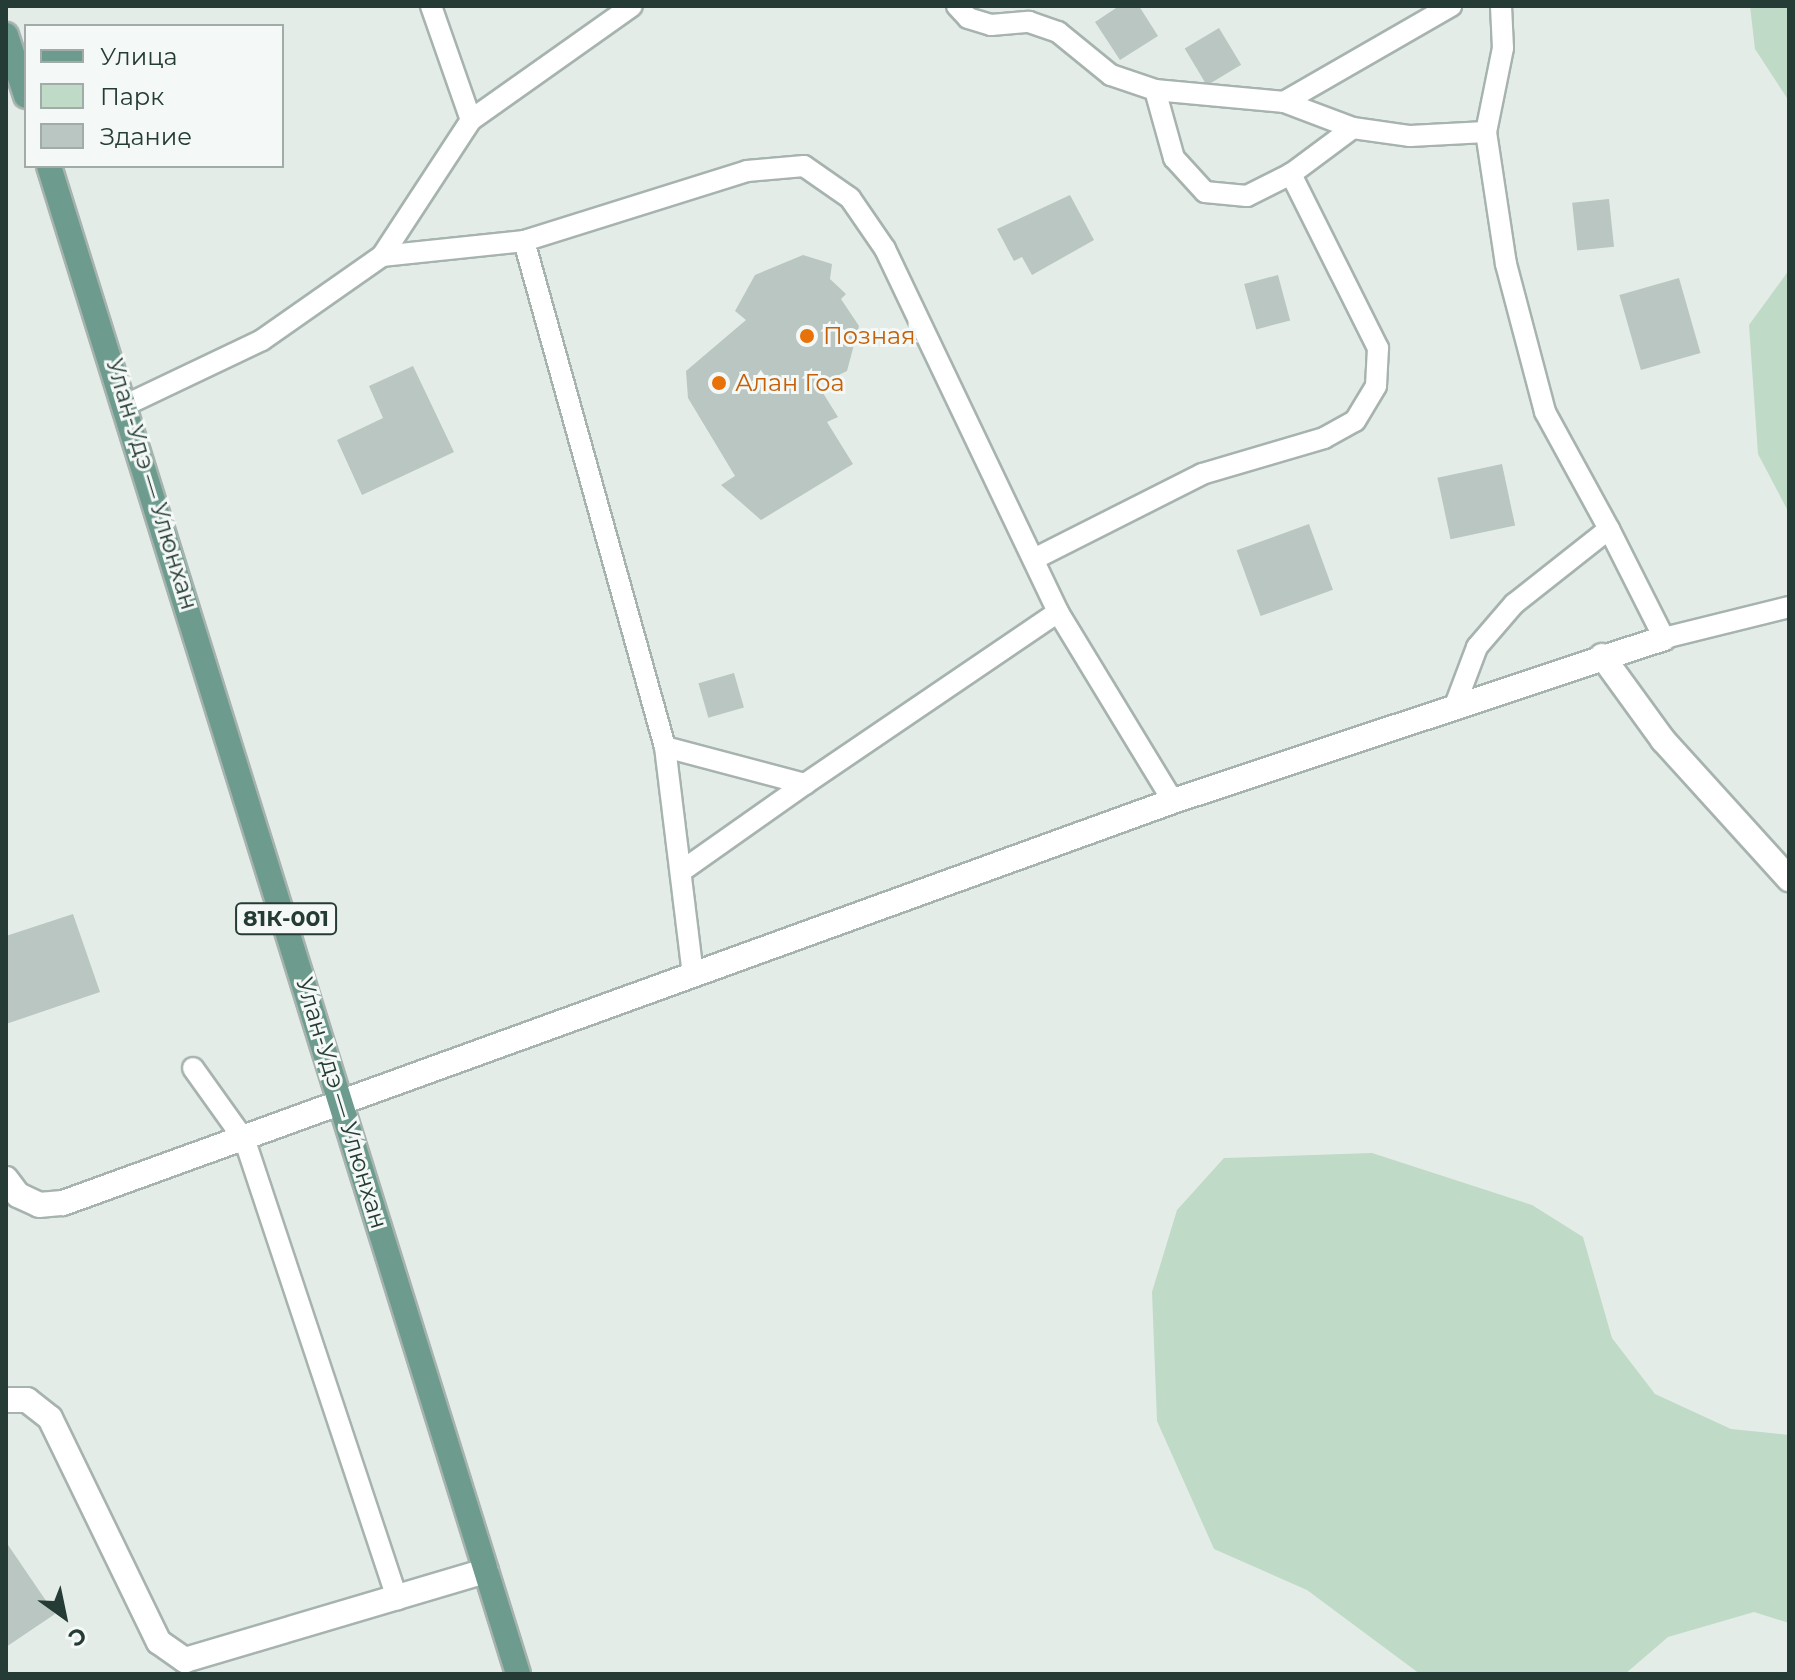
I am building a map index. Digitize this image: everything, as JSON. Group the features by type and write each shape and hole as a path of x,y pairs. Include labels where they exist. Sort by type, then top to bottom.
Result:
{"main road":[{"path":"6,35 24,90"},
{"name":"Улан-Удэ — Улюнхан","path":"50,168 128,404 518,1674"}],"street":[{"path":"6,1179 18,1195 39,1205 63,1203 245,1141 342,1101 1173,801 1602,656 1664,638"},
{"path":"1602,656 1663,740 1789,879"},
{"path":"6,1400 27,1400 50,1418 170,1654 201,1659 486,1571"}],"lane":[{"path":"431,6 471,120"},
{"path":"128,404 262,340 382,256 471,120 632,6"},
{"path":"957,6 968,18 991,25 1029,22 1058,32 1111,75 1155,90 1284,102 1353,128 1410,136 1486,132"},
{"path":"1284,102 1451,6"},
{"path":"1501,6 1503,48 1486,132 1506,264 1545,412 1664,638 1789,607"},
{"path":"1155,90 1174,158 1205,192 1247,196 1291,174 1353,128"},
{"path":"382,256 524,241 747,171 804,166 850,198 885,249 1058,612 1173,801"},
{"path":"1034,559 1202,474 1324,438 1355,421 1376,386 1378,348 1291,174"},
{"path":"524,241 665,747 683,870 693,974"},
{"path":"1454,708 1477,647 1514,604 1609,529"},
{"path":"683,870 1058,612"},
{"path":"665,747 805,784"},
{"path":"193,1068 245,1141 397,1599"}],"green space":[{"path":"1750,6 1789,6 1789,101 1755,49"},
{"path":"1789,270 1789,513 1758,454 1749,325"},
{"path":"1372,1153 1532,1205 1583,1237 1612,1338 1655,1394 1731,1429 1789,1435 1789,1623 1754,1612 1668,1637 1625,1674 1420,1674 1307,1590 1214,1549 1157,1421 1152,1292 1177,1210 1224,1158"}],"building":[{"path":"1119,6 1139,6 1158,36 1120,60 1095,22"},
{"path":"1219,28 1241,65 1207,85 1185,49"},
{"path":"1070,195 1094,240 1032,275 1022,257 1014,261 997,229"},
{"path":"1609,199 1614,247 1577,251 1572,203"},
{"path":"803,255 832,264 830,279 846,294 841,299 859,326 847,371 818,385 838,417 827,422 853,464 761,520 721,485 735,476 688,398 686,371 746,320 735,311 755,275"},
{"path":"1278,275 1290,320 1256,329 1244,284"},
{"path":"1679,278 1700,353 1641,370 1619,295"},
{"path":"413,366 454,452 362,495 337,440 383,418 369,386"},
{"path":"1502,464 1515,526 1451,539 1437,478"},
{"path":"1309,524 1333,590 1261,616 1237,550"},
{"path":"734,673 744,708 708,718 698,683"},
{"path":"73,914 100,992 6,1024 6,936"},
{"path":"6,1542 55,1614 6,1647"}],"place":[{"name":"Позная","path":"807,336"},
{"name":"Алан Гоа","path":"719,383"}]}
